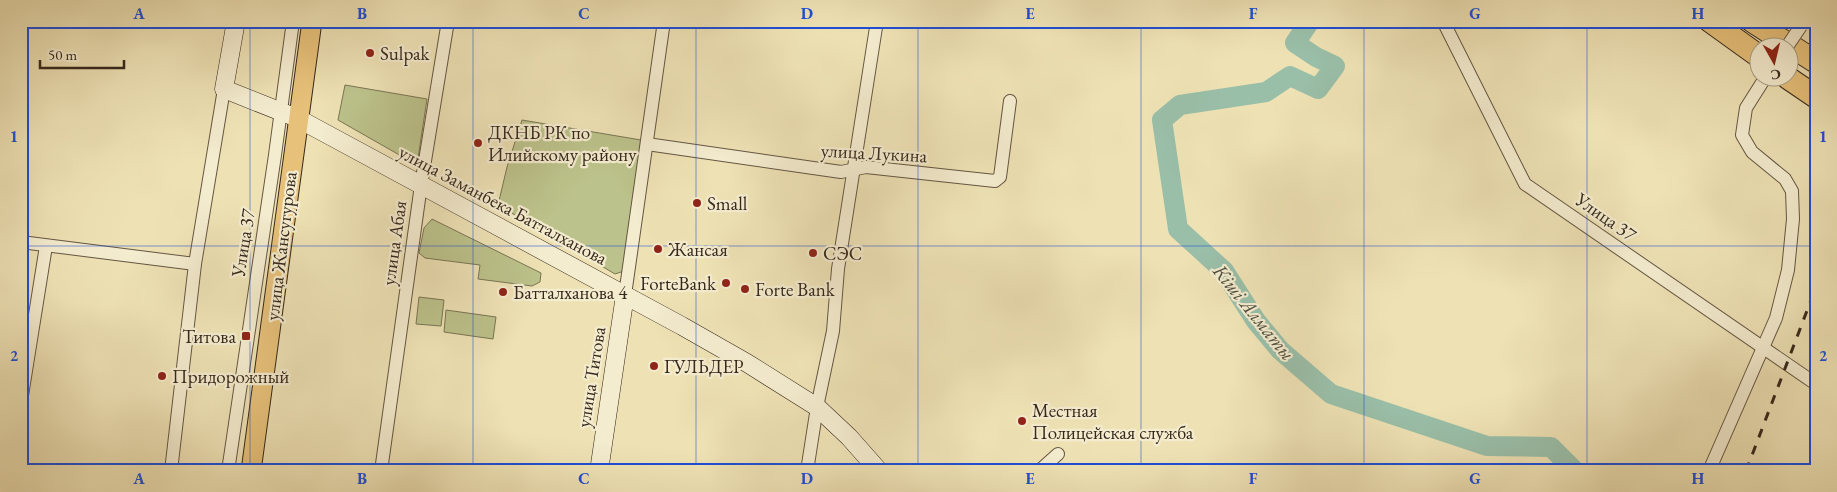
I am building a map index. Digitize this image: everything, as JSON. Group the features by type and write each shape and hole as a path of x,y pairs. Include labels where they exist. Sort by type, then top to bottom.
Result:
{"highway":[{"path":"1710,21 1750,49"},
{"path":"1752,21 1816,62"},
{"path":"1800,86 1816,97"}],"main road":[{"path":"224,89 236,21"},
{"name":"улица Жансугурова","path":"251,471 297,118 312,21"},
{"name":"улица Заманбека Батталханова","path":"224,89 297,118 747,363 817,406 849,437 879,471"},
{"name":"улица Титова","path":"599,471 625,295"}],"street":[{"name":"Улица 37","path":"228,471 293,21"},
{"name":"улица Абая","path":"381,471 421,185 448,21"},
{"name":"улица Титова","path":"625,295 664,21"},
{"path":"807,471 817,406 833,331 838,269 877,21"},
{"name":"Улица 37","path":"1443,21 1525,184 1816,384"},
{"path":"1792,38 1801,23"},
{"path":"1710,471 1776,318 1788,270 1793,219 1792,192 1784,179 1752,152 1742,135 1746,108 1758,88"},
{"path":"171,471 195,264 224,89"},
{"name":"улица Лукина","path":"647,144 841,172 866,168 995,181 1000,177 1010,101"},
{"path":"21,242 195,264"},
{"path":"21,402 46,246"},
{"path":"1039,471 1058,454"}],"green space":[{"path":"345,85 427,99 417,165 338,120"},
{"path":"522,120 641,140 624,271 615,274 498,205 507,167"},
{"path":"432,219 541,273 540,282 532,286 478,279 480,265 425,258 419,253 424,228"},
{"path":"419,297 444,300 441,326 416,324"},
{"path":"446,310 496,317 493,339 444,332"}],"waterway":[{"name":"Кіші Алматы","path":"1310,21 1295,43 1316,57 1335,66 1318,89 1290,76 1266,92 1180,105 1162,120 1178,229 1224,271 1256,321 1280,350 1331,394 1487,446 1551,447 1575,471"}],"railway":[{"path":"1746,471 1816,287"}],"place":[{"name":"Sulpak","path":"370,53"},
{"name":"ДКНБ РК по Илийскому району","path":"478,143"},
{"name":"Small","path":"697,203"},
{"name":"Жансая","path":"658,249"},
{"name":"СЭС","path":"813,253"},
{"name":"ForteBank","path":"726,283"},
{"name":"Forte Bank","path":"745,289"},
{"name":"Батталханова 4","path":"503,292"},
{"name":"Титова","path":"246,336"},
{"name":"ГУЛЬДЕР","path":"654,366"},
{"name":"Придорожный","path":"162,376"},
{"name":"Местная Полицейская служба","path":"1022,421"}]}
